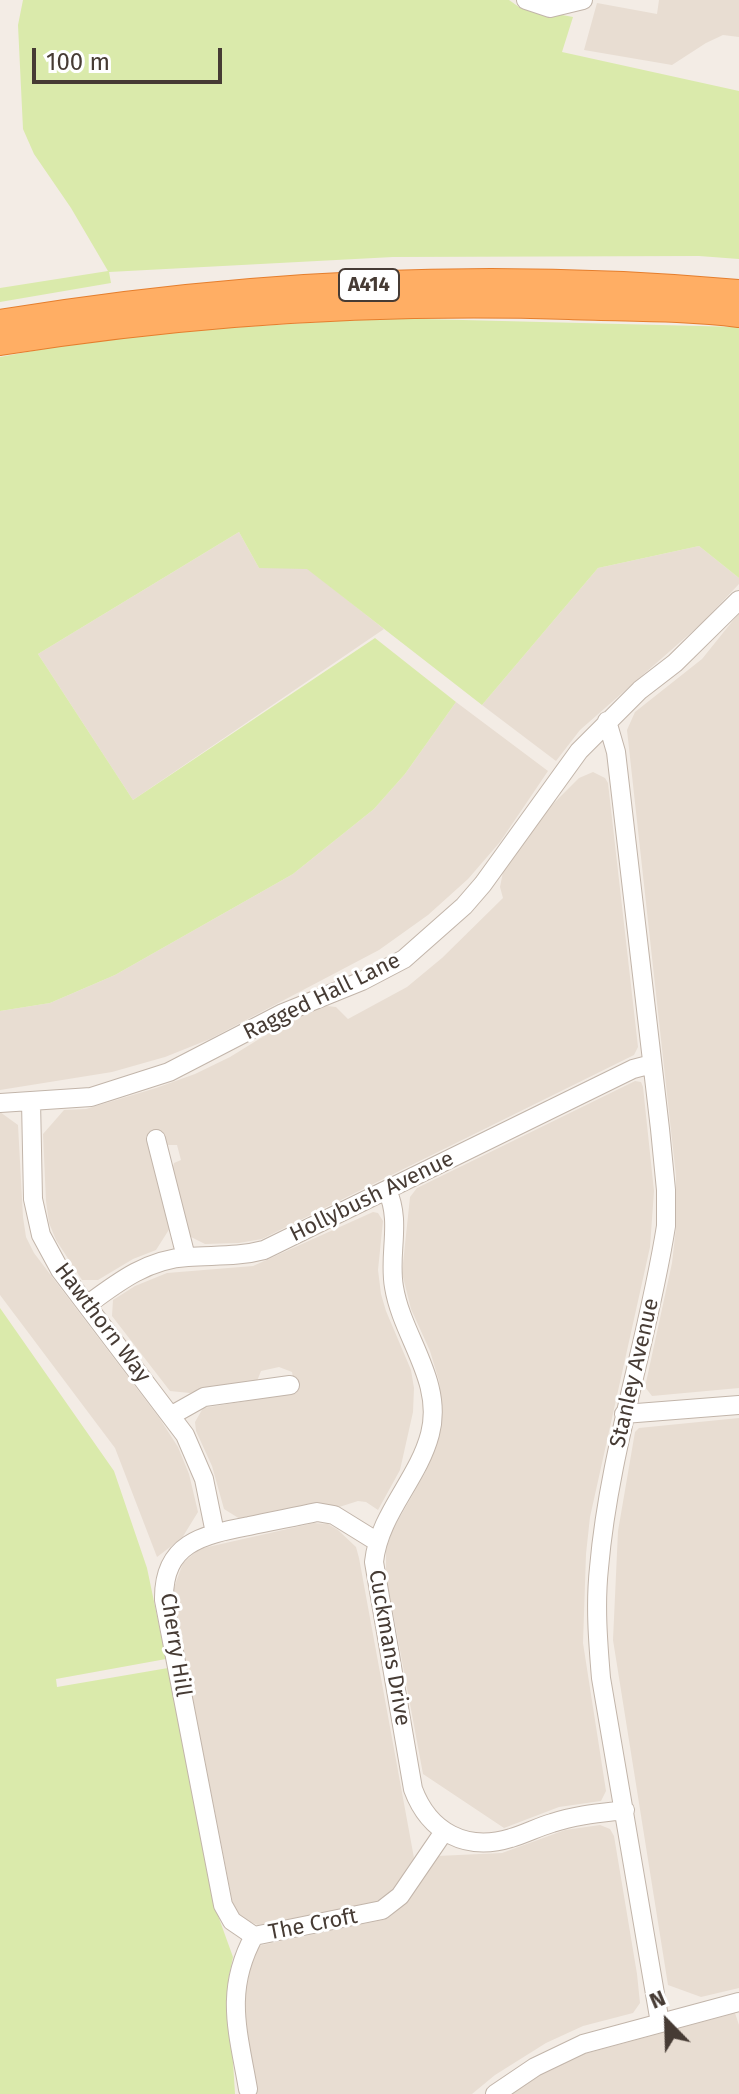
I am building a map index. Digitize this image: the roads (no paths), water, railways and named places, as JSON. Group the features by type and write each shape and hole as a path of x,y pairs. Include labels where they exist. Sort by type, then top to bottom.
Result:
{"highway":[{"name":"A414","path":"0,323 94,307 251,291 375,284 601,284 739,293"},
{"name":"A414","path":"0,342 100,326 289,309 508,304 739,314"}],"street":[{"path":"526,0 550,8 581,1"},
{"name":"Ragged Hall Lane","path":"0,1103 91,1097 169,1072 283,1013 362,981 404,959 473,895 579,751 607,721 675,663 739,600"},
{"name":"Stanley Avenue","path":"607,721 616,752 666,1190 666,1226 624,1414 604,1528 598,1570 597,1628 601,1678 660,2023"},
{"name":"Hollybush Avenue","path":"87,1305 128,1275 153,1263 186,1257 237,1256 264,1250 633,1069 652,1064"},
{"name":"Hawthorn Way","path":"31,1101 36,1218 48,1251 172,1415 196,1458 215,1533"},
{"path":"156,1139 186,1257"},
{"name":"Cuckmans Drive","path":"387,1190 395,1218 392,1264 395,1294 426,1374 433,1413 421,1461 376,1541 375,1576 413,1789 425,1814 443,1833"},
{"path":"172,1415 204,1397 290,1385"},
{"path":"624,1414 739,1405"},
{"name":"Cherry Hill","path":"254,1936 232,1921 223,1905 164,1600 164,1581 181,1550 199,1537 215,1533 327,1513 376,1541"},
{"path":"443,1833 467,1842 495,1842 566,1819 625,1810"},
{"name":"The Croft","path":"248,2089 235,2002 239,1966 254,1936 373,1913 391,1905 443,1833"},
{"path":"495,2094 560,2053 739,2002"}]}
